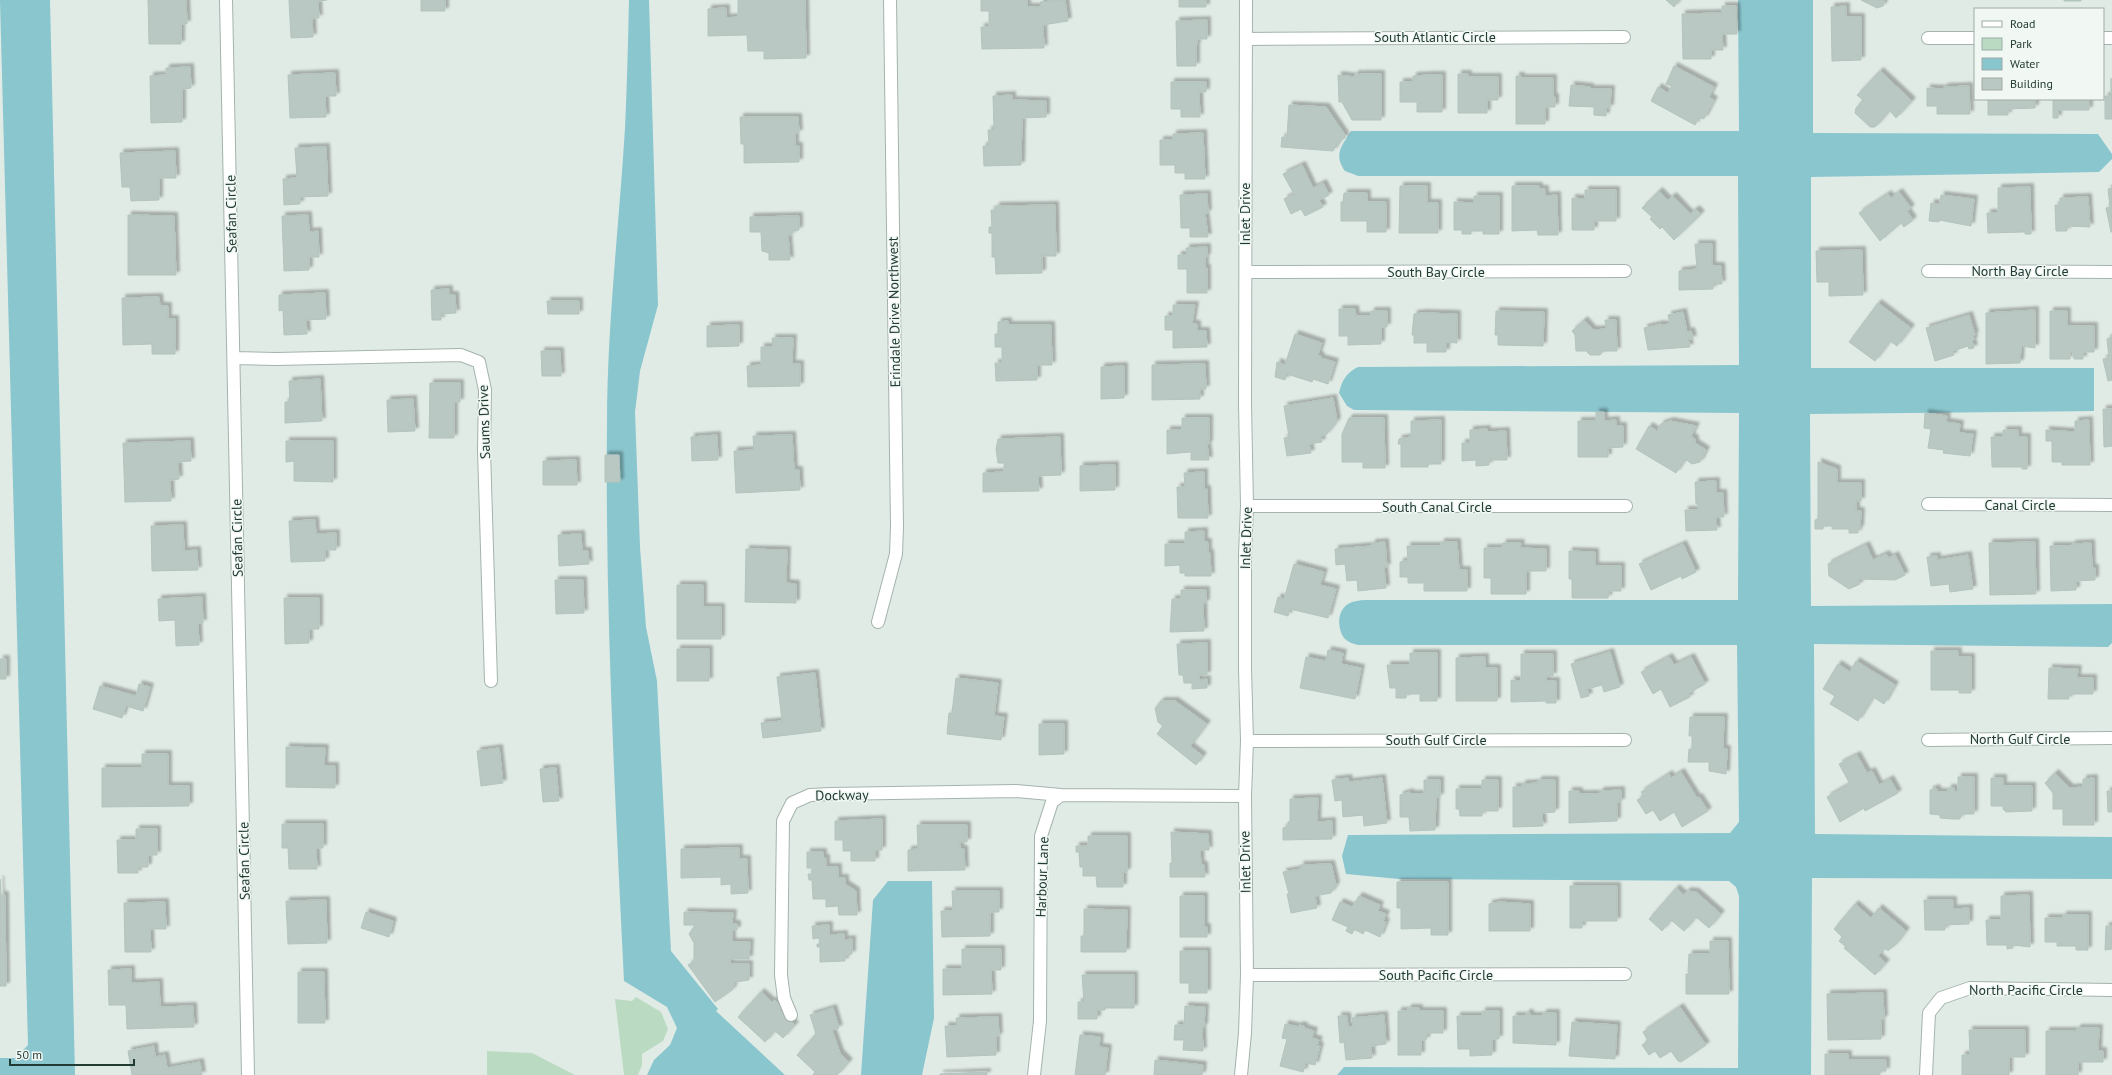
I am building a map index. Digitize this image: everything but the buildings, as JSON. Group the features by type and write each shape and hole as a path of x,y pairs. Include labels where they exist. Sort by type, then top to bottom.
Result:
{"street":[{"name":"Seafan Circle","path":"226,0 248,1075"},
{"name":"Erindale Drive Northwest","path":"878,622 896,554 897,527 890,0"},
{"name":"Inlet Drive","path":"1241,1075 1245,1033 1247,975 1245,796 1248,741 1245,616 1248,506 1246,0"},
{"name":"South Atlantic Circle","path":"1246,39 1624,37"},
{"path":"1928,38 1974,38"},
{"name":"North Bay Circle","path":"1928,271 2112,272"},
{"name":"South Bay Circle","path":"1246,272 1625,272"},
{"name":"Saums Drive","path":"234,358 276,359 461,356 479,362 485,390 484,450 491,681"},
{"name":"Canal Circle","path":"1928,504 2112,505"},
{"name":"South Canal Circle","path":"1248,506 1626,506"},
{"name":"North Gulf Circle","path":"1928,740 2112,738"},
{"name":"South Gulf Circle","path":"1248,741 1625,740"},
{"name":"Dockway","path":"791,1015 784,998 782,986 781,916 782,821 792,803 810,795 830,794 1016,791 1061,795"},
{"path":"1061,795 1245,796"},
{"name":"Harbour Lane","path":"1034,1075 1040,1021 1041,836 1052,802 1061,795"},
{"name":"South Pacific Circle","path":"1247,975 1625,974"},
{"name":"North Pacific Circle","path":"1926,1075 1929,1013 1941,998 1970,988 2112,990"}],"green space":[{"path":"636,997 661,1012 668,1029 663,1041 642,1054 642,1065 638,1075 624,1075 615,999 632,1001"},
{"path":"487,1051 532,1053 575,1075 487,1075"}],"water":[{"path":"0,0 50,0 75,1075 0,1075 0,1058 15,1058 28,1045"},
{"path":"629,0 649,0 658,305 640,371 635,412 640,547 646,627 657,681 671,951 718,1009 716,1011 785,1075 647,1075 654,1060 670,1045 677,1028 667,1007 624,981 609,633 607,424 611,313 625,128"},
{"path":"1738,0 1813,0 1813,133 2098,134 2112,154 2112,159 2099,172 1811,177 1811,368 2094,368 2094,411 1810,414 1811,606 2112,604 2112,643 2108,647 1814,644 1815,834 2112,837 2112,879 1812,878 1811,1075 1337,1075 1344,1067 1738,1068 1739,896 1736,887 1729,881 1399,879 1346,874 1342,856 1348,835 1730,833 1739,822 1737,645 1358,645 1347,641 1344,638 1340,629 1339,620 1344,607 1354,601 1364,600 1738,600 1739,413 1354,410 1347,406 1339,393 1345,377 1358,367 1739,365 1738,176 1358,176 1345,171 1341,165 1339,155 1342,146 1351,131 1739,131"},
{"path":"888,881 932,881 934,1018 922,1075 861,1075 873,900"}]}
